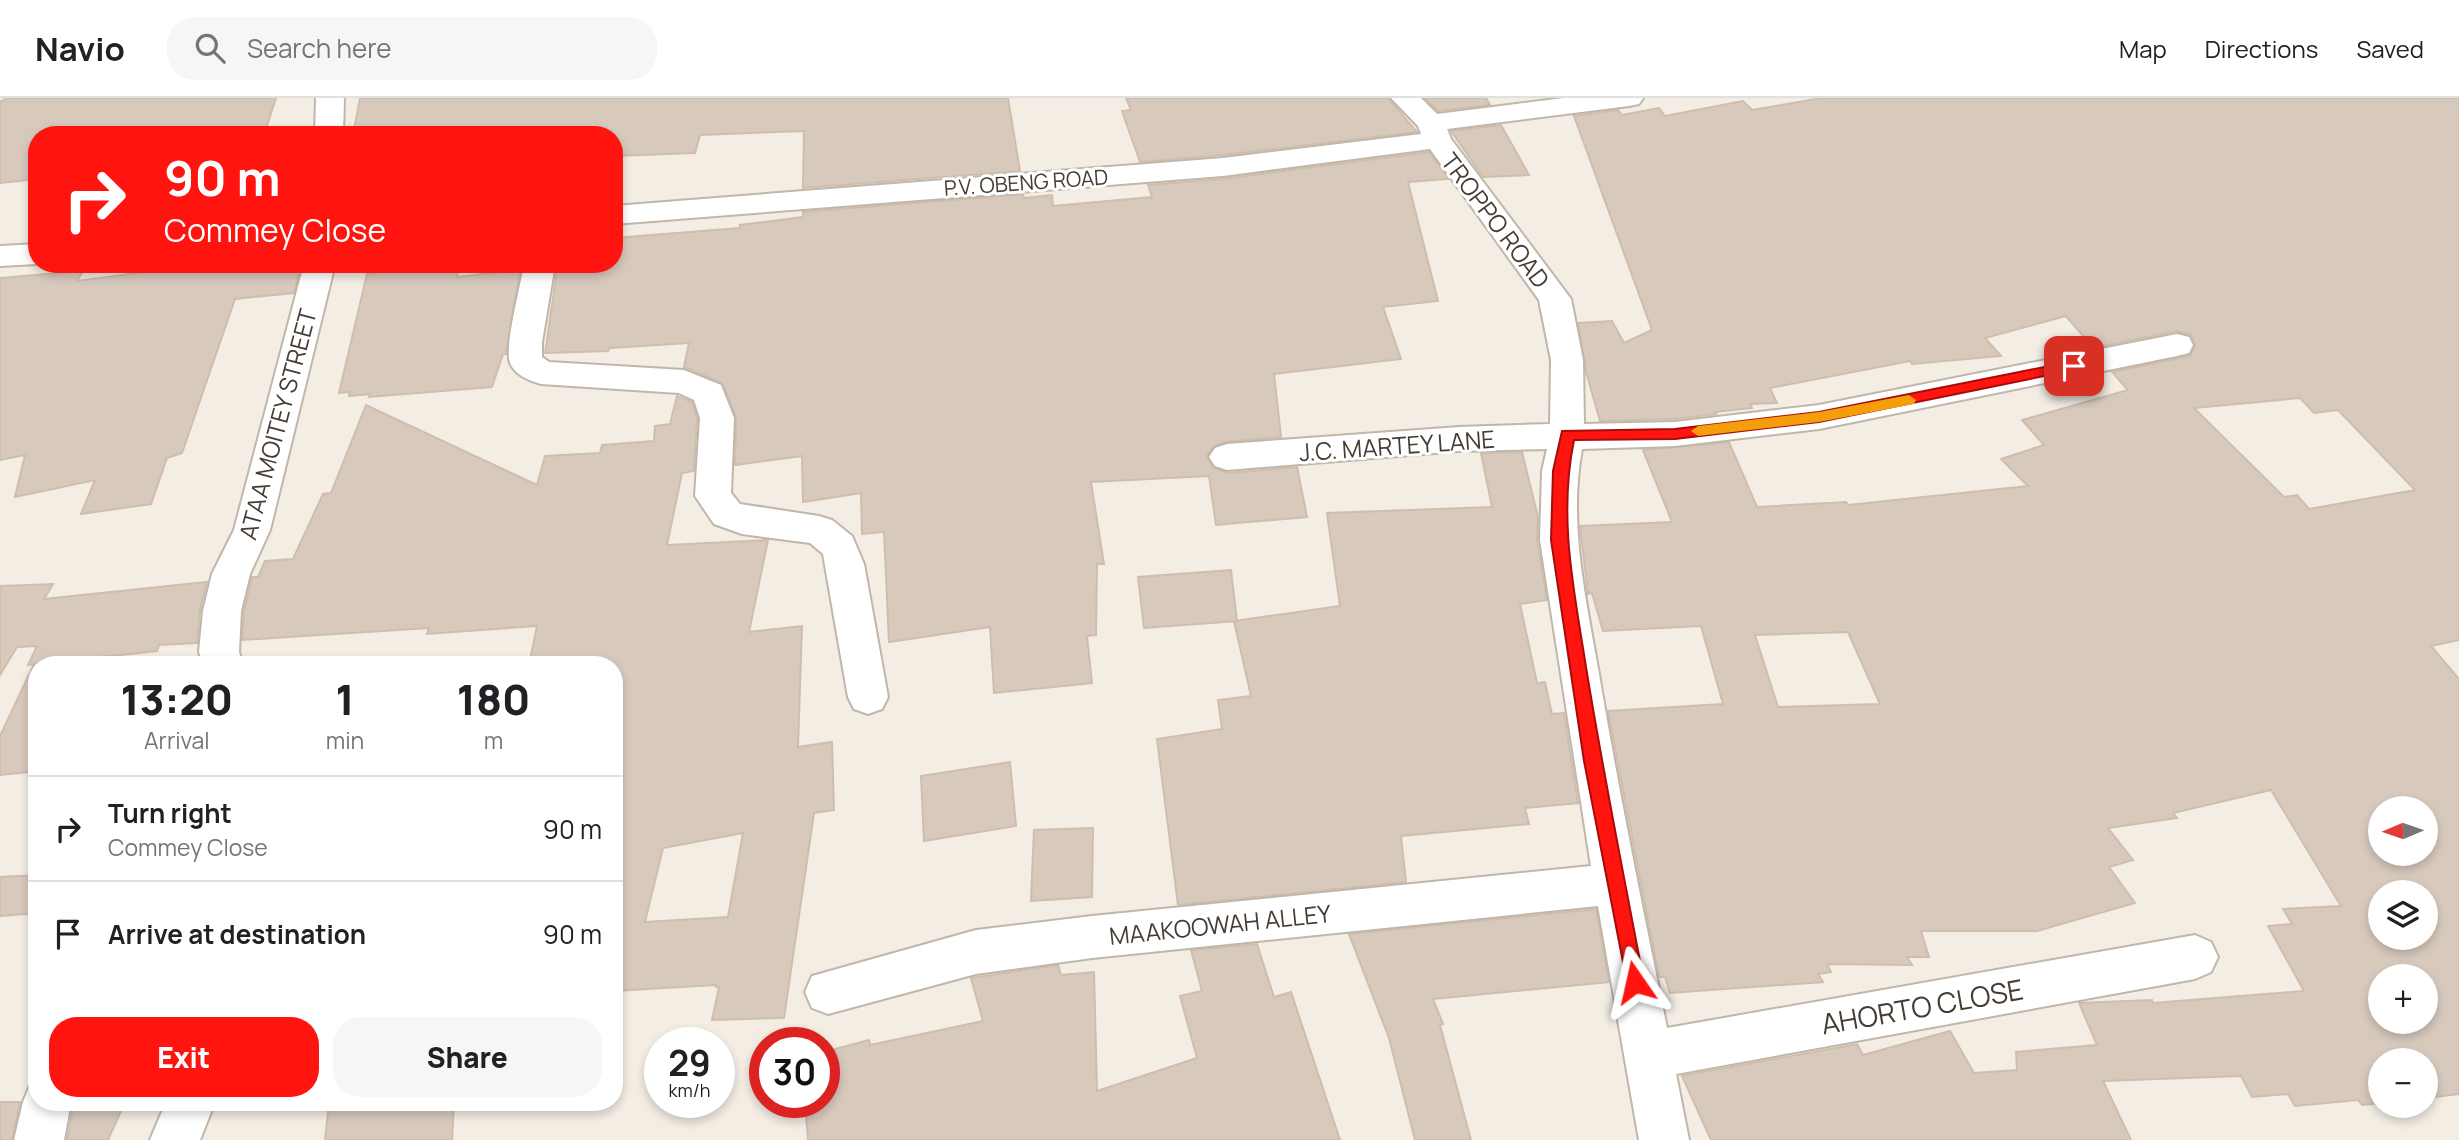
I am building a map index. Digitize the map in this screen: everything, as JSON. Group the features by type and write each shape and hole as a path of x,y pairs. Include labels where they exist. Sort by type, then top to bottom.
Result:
{"street":[{"path":"329,126 330,98"},
{"name":"P.V. OBENG ROAD","path":"623,214 1223,167 1425,120 1629,98"},
{"name":"TROPPO ROAD","path":"1425,120 1555,299 1567,360 1567,435 1560,471 1559,540 1592,761 1664,1140"},
{"path":"0,256 28,254"},
{"name":"ATAA MOITEY STREET","path":"220,656 222,611 231,574 252,530 318,273"},
{"path":"538,273 526,342 526,361 541,373 684,382 709,393 717,418 713,496 727,514 742,520 819,530 839,545 845,564 867,697"},
{"name":"J.C. MARTEY LANE","path":"1227,457 1459,439 1675,434 1819,417 2177,345"},
{"name":"MAAKOOWAH ALLEY","path":"828,992 975,953 1092,937 1616,884"},
{"name":"AHORTO CLOSE","path":"1649,1055 2195,957"},
{"path":"39,1140 45,1111"},
{"path":"174,1140 187,1111"}],"building":[{"path":"7,98 276,98 267,126 28,126 28,180 0,183 0,102"},
{"path":"360,98 1008,98 1020,171 803,188 804,131 700,135 695,153 623,156 623,126 355,126"},
{"path":"1126,98 1388,98 1417,132 1140,162 1122,111 1131,110"},
{"path":"1425,98 1486,98 1490,105 1438,111"},
{"path":"1822,98 2459,98 2459,640 2431,646 2459,679 2459,1094 2438,1097 2438,1048 2368,1048 2368,1104 2362,1105 2358,1100 2295,1106 2288,1094 2252,1097 2241,1076 2103,1081 2131,1140 1711,1140 1682,1076 1857,1044 1863,1055 1950,1031 1974,1073 2017,1070 2016,1052 2097,1045 2079,1003 2152,1000 2153,1003 2304,991 2268,926 2292,924 2283,909 2341,906 2271,790 2173,813 2177,818 2108,828 2133,860 2109,867 2135,903 2037,931 1921,931 1929,957 1907,957 1912,965 1827,964 1831,972 1818,974 1823,982 1670,993 1665,977 1659,977 1608,711 1723,704 1701,626 1603,631 1592,593 1588,594 1580,526 1672,522 1643,450 1729,442 1757,507 1846,502 1848,505 2028,486 2001,459 2044,445 2022,420 2128,390 2112,372 2190,356 2195,346 2190,334 2176,331 2093,348 2066,316 1985,338 2001,356 1912,364 1910,361 1770,388 1777,403 1750,404 1752,408 1715,412 1716,414 1675,419 1600,421 1586,372 1578,323 1612,321 1624,343 1652,330 1574,116 1618,110 1622,115 1659,108 1665,116 1743,101 1752,110","holes":["2300,398 2314,413 2338,410 2415,490 2309,509 2297,495 2284,497 2194,408","1848,632 1880,704 1778,707 1755,635"]},
{"path":"1501,125 1529,175 1483,177 1451,131"},
{"path":"1429,152 1449,179 1408,182 1438,301 1383,307 1401,359 1274,374 1281,437 1226,442 1214,446 1207,456 1213,467 1227,473 1297,467 1307,517 1216,525 1209,476 1091,482 1104,564 1097,564 1096,635 1087,636 1092,683 994,693 990,627 889,642 884,532 862,534 861,493 803,502 802,456 735,465 736,417 722,383 684,367 689,343 610,348 608,351 545,353 557,273 623,273 623,237 740,228 740,225 803,217 803,212 1023,194 1024,198 1052,195 1053,206 1152,197 1148,185 1223,179"},
{"path":"82,273 77,281 136,273 299,273 294,293 235,299 182,453 167,458 151,504 81,514 95,480 15,497 25,455 0,460 0,278"},
{"path":"458,273 457,277 520,273 506,354 503,354 492,387 369,397 370,394 349,396 350,392 339,393 367,274"},
{"path":"677,396 692,402 697,418 694,471 682,473 667,545 768,540 749,632 802,626 798,747 832,742 834,810 814,813 784,1018 712,1020 719,987 716,985 623,990 623,656 531,656 537,626 427,634 429,628 242,640 244,611 252,577 258,577 265,561 293,559 323,494 331,493 366,405 537,485 545,456 600,453 602,445 654,441 655,426 670,424","holes":["743,833 728,917 645,922 663,848"]},
{"path":"1522,452 1538,517 1537,540 1547,600 1520,604 1537,683 1545,682 1552,714 1564,713 1578,803 1525,808 1529,824 1401,836 1406,882 1178,905 1157,739 1222,729 1218,700 1251,696 1234,621 1340,606 1327,513 1492,507 1481,453"},
{"path":"1231,570 1237,621 1144,628 1138,577"},
{"path":"207,582 200,610 197,643 159,645 157,651 111,656 32,656 37,646 17,647 0,675 0,586 53,584 44,599"},
{"path":"28,677 28,772 0,775 0,736"},
{"path":"1010,762 1016,826 924,841 921,776"},
{"path":"1093,828 1092,897 1031,901 1034,830"},
{"path":"28,875 28,914 0,916 0,877"},
{"path":"1596,909 1609,982 1433,999 1443,1024 1440,1025 1471,1140 1415,1140 1389,1038 1349,934"},
{"path":"1257,944 1274,997 1291,992 1340,1140 808,1140 806,1118 840,1118 840,1048 869,1040 870,1045 983,1021 971,978 1058,965 1061,975 1094,972 1097,1091 1197,1058 1180,996 1202,991 1191,950"},
{"path":"0,1102 20,1102 12,1140 0,1140"},
{"path":"72,1111 121,1111 108,1140 67,1140"},
{"path":"328,1111 454,1111 452,1140 325,1140"}],"slow traffic":[{"path":"1698,431 1819,417 1909,400"}],"route":[{"path":"1635,982 1592,761 1559,540 1560,471 1567,435 1675,434 1819,417 2074,366"}]}
